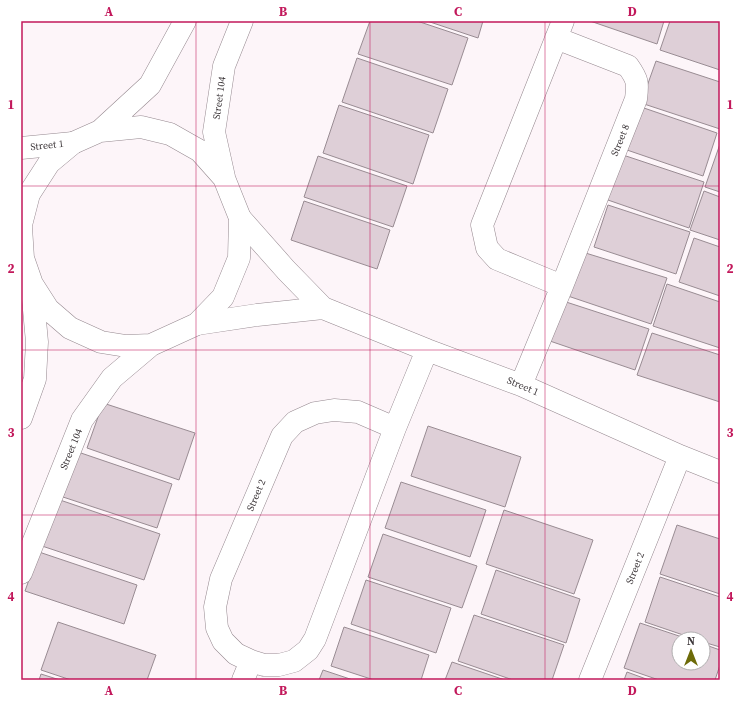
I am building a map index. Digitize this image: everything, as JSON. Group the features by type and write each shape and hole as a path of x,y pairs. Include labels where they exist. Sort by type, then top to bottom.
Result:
{"street":[{"path":"100,131 150,85 185,21"},
{"name":"Street 104","path":"224,178 214,132 224,66 242,21"},
{"name":"Street 8","path":"521,385 562,286 636,99 638,84 634,74 628,66 560,29 482,225 487,248 497,259 562,286"},
{"path":"141,127 170,134 200,151 224,178 240,218 239,258 223,297 197,324 151,344 126,346 101,342 70,328 48,309 32,284 22,257 21,226 29,194 49,163 74,142 100,131 141,127"},
{"name":"Street 1","path":"21,148 74,142"},
{"name":"Street 1","path":"240,218 286,270 323,308 427,350 521,385 680,456 720,472"},
{"path":"21,418 35,379 37,342 32,284"},
{"name":"Street 1","path":"197,324 256,315 323,308"},
{"name":"Street 104","path":"21,573 82,420 112,378 151,344"},
{"name":"Street 2","path":"395,428 358,412 334,410 315,413 295,422 282,436 221,579 215,607 217,628 223,641 236,654 247,671 264,665 279,665 294,661 308,650 315,639 395,428 427,350"},
{"name":"Street 2","path":"590,680 680,456"}],"building":[{"path":"370,21 417,21 468,38 452,85 358,54"},
{"path":"427,21 483,21 478,38"},
{"path":"590,21 664,21 657,44"},
{"path":"670,21 720,21 720,70 660,50"},
{"path":"357,58 448,89 433,133 342,102"},
{"path":"656,61 720,82 720,129 641,103"},
{"path":"339,105 429,135 413,184 323,153"},
{"path":"641,107 717,133 703,176 627,150"},
{"path":"720,144 720,192 705,187"},
{"path":"620,154 704,182 689,228 605,199"},
{"path":"318,156 407,186 393,227 304,197"},
{"path":"704,191 720,197 720,240 690,230"},
{"path":"304,201 390,230 377,269 291,240"},
{"path":"608,205 690,232 676,274 594,247"},
{"path":"694,238 720,247 720,296 679,282"},
{"path":"579,251 667,278 651,324 562,294"},
{"path":"667,284 720,302 720,348 653,326"},
{"path":"560,300 649,329 635,370 544,339"},
{"path":"652,333 720,355 720,402 637,375"},
{"path":"103,403 195,433 179,480 87,448"},
{"path":"428,426 521,457 505,507 411,476"},
{"path":"78,452 172,484 157,528 63,497"},
{"path":"401,482 486,510 470,557 385,528"},
{"path":"57,499 160,534 144,580 42,546"},
{"path":"504,510 593,540 574,594 486,564"},
{"path":"677,525 720,539 720,594 660,574"},
{"path":"383,534 477,566 462,608 368,577"},
{"path":"39,552 137,585 124,624 25,591"},
{"path":"496,570 580,599 566,643 481,614"},
{"path":"660,577 720,597 720,647 711,644 711,631 671,631 645,622"},
{"path":"366,580 451,608 436,653 351,624"},
{"path":"474,615 564,645 552,680 513,680 458,661"},
{"path":"58,622 156,655 147,680 71,680 41,670"},
{"path":"640,623 671,633 671,671 711,671 711,647 720,650 720,665 715,680 659,680 624,668"},
{"path":"344,627 429,655 421,680 374,680 331,666"},
{"path":"452,662 505,680 445,680"},
{"path":"323,670 353,680 319,680"},
{"path":"627,672 649,680 624,680"},
{"path":"41,674 60,680 39,680"}]}
